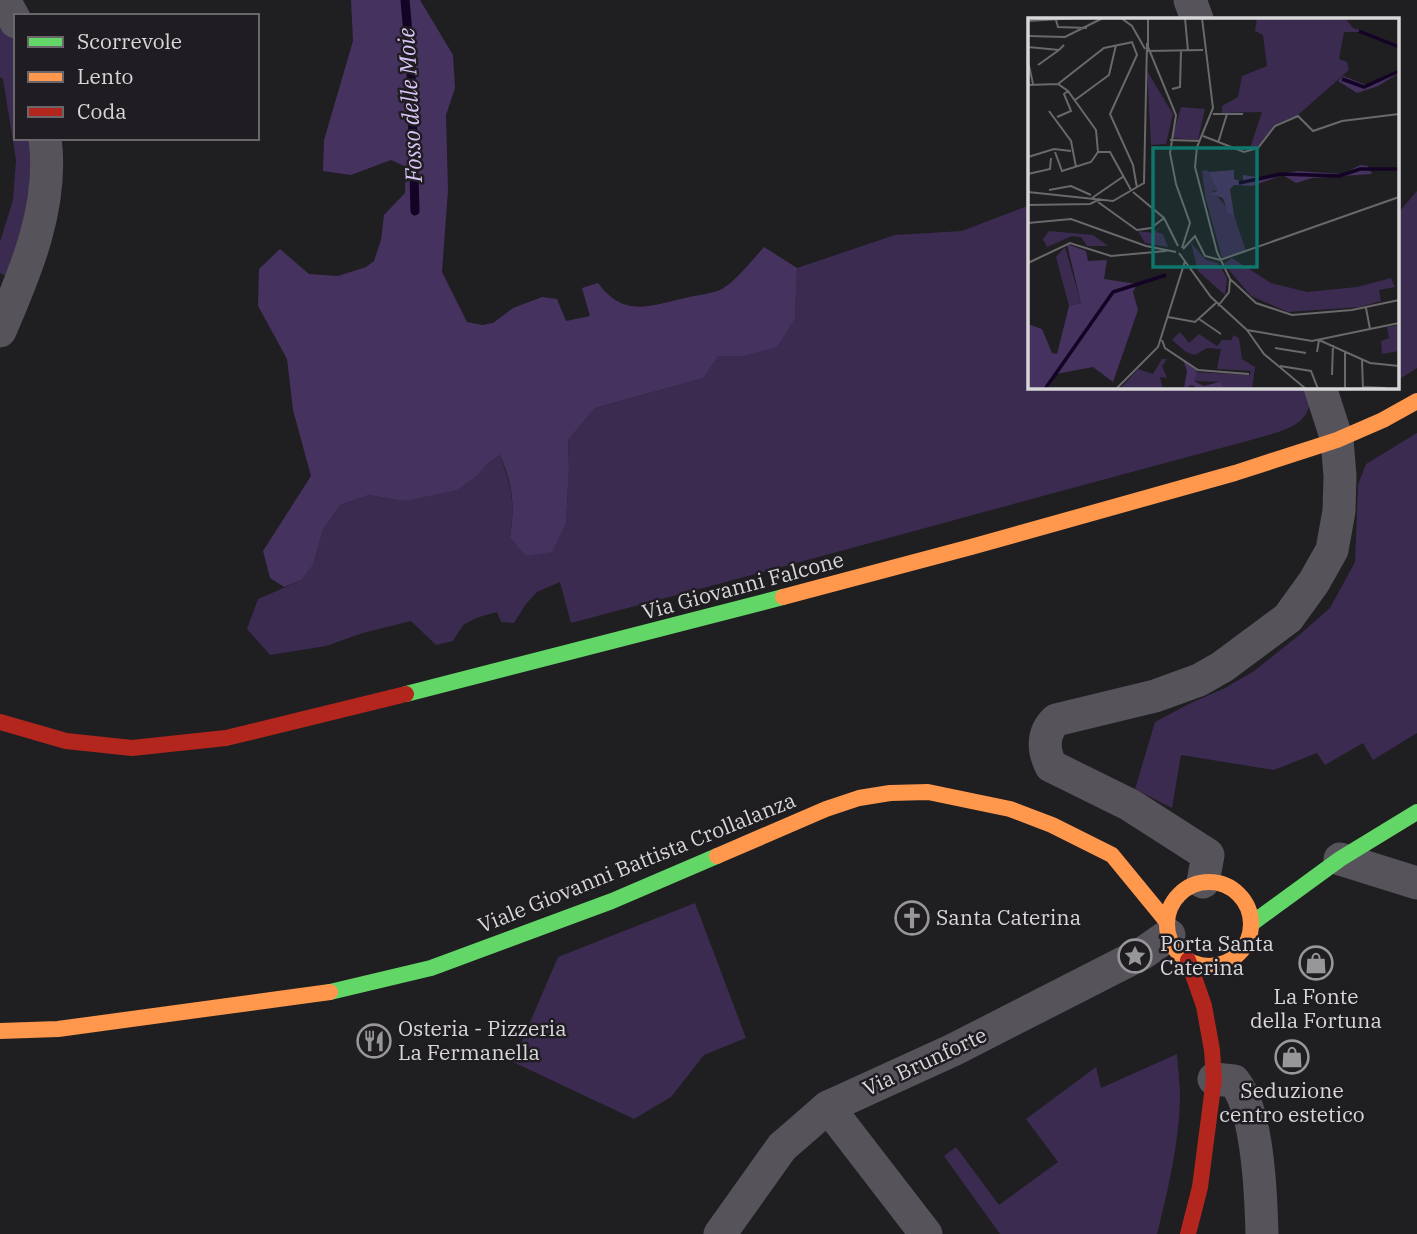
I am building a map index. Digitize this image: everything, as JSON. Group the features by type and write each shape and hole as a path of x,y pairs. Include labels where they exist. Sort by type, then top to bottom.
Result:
{"main road":[{"name":"Via Giovanni Falcone","path":"0,722 66,741 132,748 226,738 484,675 971,547 1235,473 1337,440 1383,420 1417,401"},
{"name":"Viale Giovanni Battista Crollalanza","path":"0,1031 58,1028 326,993 431,968 612,901 826,809 859,798 890,793 928,792 1010,809 1052,825 1112,855 1175,939 1203,1000 1213,1065"},
{"path":"1251,924 1339,859 1417,812"},
{"path":"1112,855 1138,866"},
{"path":"1292,873 1339,859"},
{"path":"1201,878 1237,893 1245,902 1251,924 1249,937 1242,950 1232,959 1210,966 1199,965 1175,939 1169,911 1174,901 1201,878 1254,882"},
{"path":"1227,981 1232,959"},
{"path":"1188,1234 1200,1187 1219,1015"}],"street":[{"path":"4,0 14,18"},
{"path":"1190,0 1197,18"},
{"path":"0,331 22,282 43,211 48,156 45,140"},
{"path":"1201,878 1130,805 1051,766 1045,748 1046,735 1056,720 1155,696 1199,680 1222,667 1287,618 1314,582 1332,550 1339,511 1337,440 1320,388"},
{"path":"1339,859 1417,883"},
{"name":"Via Brunforte","path":"720,1234 782,1147 828,1107 954,1051 1175,939"},
{"path":"1213,1065 1241,1090 1248,1111 1253,1129 1262,1206 1262,1234"},
{"path":"828,1107 926,1234"}],"shaded area":[{"path":"351,0 420,0 453,55 455,88 446,115 448,190 442,272 467,322 482,325 493,323 513,308 542,297 557,299 566,321 590,316 582,288 598,283 618,301 638,307 714,292 733,281 764,247 797,268 795,318 777,347 743,356 718,356 704,378 595,408 568,440 566,523 552,552 526,556 510,537 512,495 500,455 457,490 404,501 369,495 340,505 323,530 313,565 302,580 284,587 270,578 263,551 311,476 293,410 287,359 258,306 259,269 280,249 309,274 338,276 366,267 374,261 381,240 384,215 405,193 406,167 391,160 351,175 323,171 324,140 353,41"},
{"path":"0,5 14,36 14,140 40,140 17,281 0,273 0,242 13,200 16,160 3,79 0,77"},
{"path":"1417,191 1417,368 1400,379 1400,211"},
{"path":"1028,206 1028,388 1310,388 1307,411 1302,419 1285,430 1251,440 571,623 560,582 537,592 514,623 501,622 497,612 463,625 453,641 436,645 411,621 326,646 270,655 247,629 258,599 302,580 313,565 323,530 340,505 369,495 404,501 479,474 500,455 511,495 510,537 566,523 568,440 595,408 704,378 718,356 743,356 795,318 797,268 895,235 962,231"},
{"path":"1417,433 1417,733 1373,760 1363,743 1325,765 1317,753 1274,770 1181,755 1172,808 1135,789 1155,722 1254,671 1330,608 1355,562 1358,485 1366,464"},
{"path":"695,903 746,1038 704,1055 671,1097 634,1119 513,1062 558,957"},
{"path":"1177,1054 1180,1098 1178,1132 1157,1234 1000,1234 944,1156 956,1147 999,1205 1058,1162 1026,1119 1096,1067 1101,1088"}],"waterway":[{"name":"Fosso delle Moie","path":"405,0 411,68 415,211"}],"traffic: fast":[{"path":"406,694 783,597"},
{"path":"1251,924 1340,859 1417,812"},
{"path":"330,992 431,968 612,901 717,856"}],"traffic: slow":[{"path":"783,597 1235,473 1337,440 1383,420 1417,401"},
{"path":"717,856 826,809 859,798 890,793 928,792 1010,809 1052,825 1112,855 1167,922"},
{"path":"1209,882 1232,889 1244,901 1251,924 1244,947 1232,959 1209,966 1186,959 1174,947 1167,924 1174,901 1186,889 1209,882"},
{"path":"0,1031 58,1029 330,992"}],"traffic: jam":[{"path":"0,722 66,741 132,748 226,738 406,694"},
{"path":"1188,960 1204,1006 1214,1079 1200,1187 1188,1234"}],"place":[{"name":"Santa Caterina","path":"912,918"},
{"name":"Porta Santa Caterina","path":"1135,956"},
{"name":"La Fonte della Fortuna","path":"1316,963"},
{"name":"Osteria - Pizzeria La Fermanella","path":"374,1041"},
{"name":"Seduzione centro estetico","path":"1292,1057"}]}
